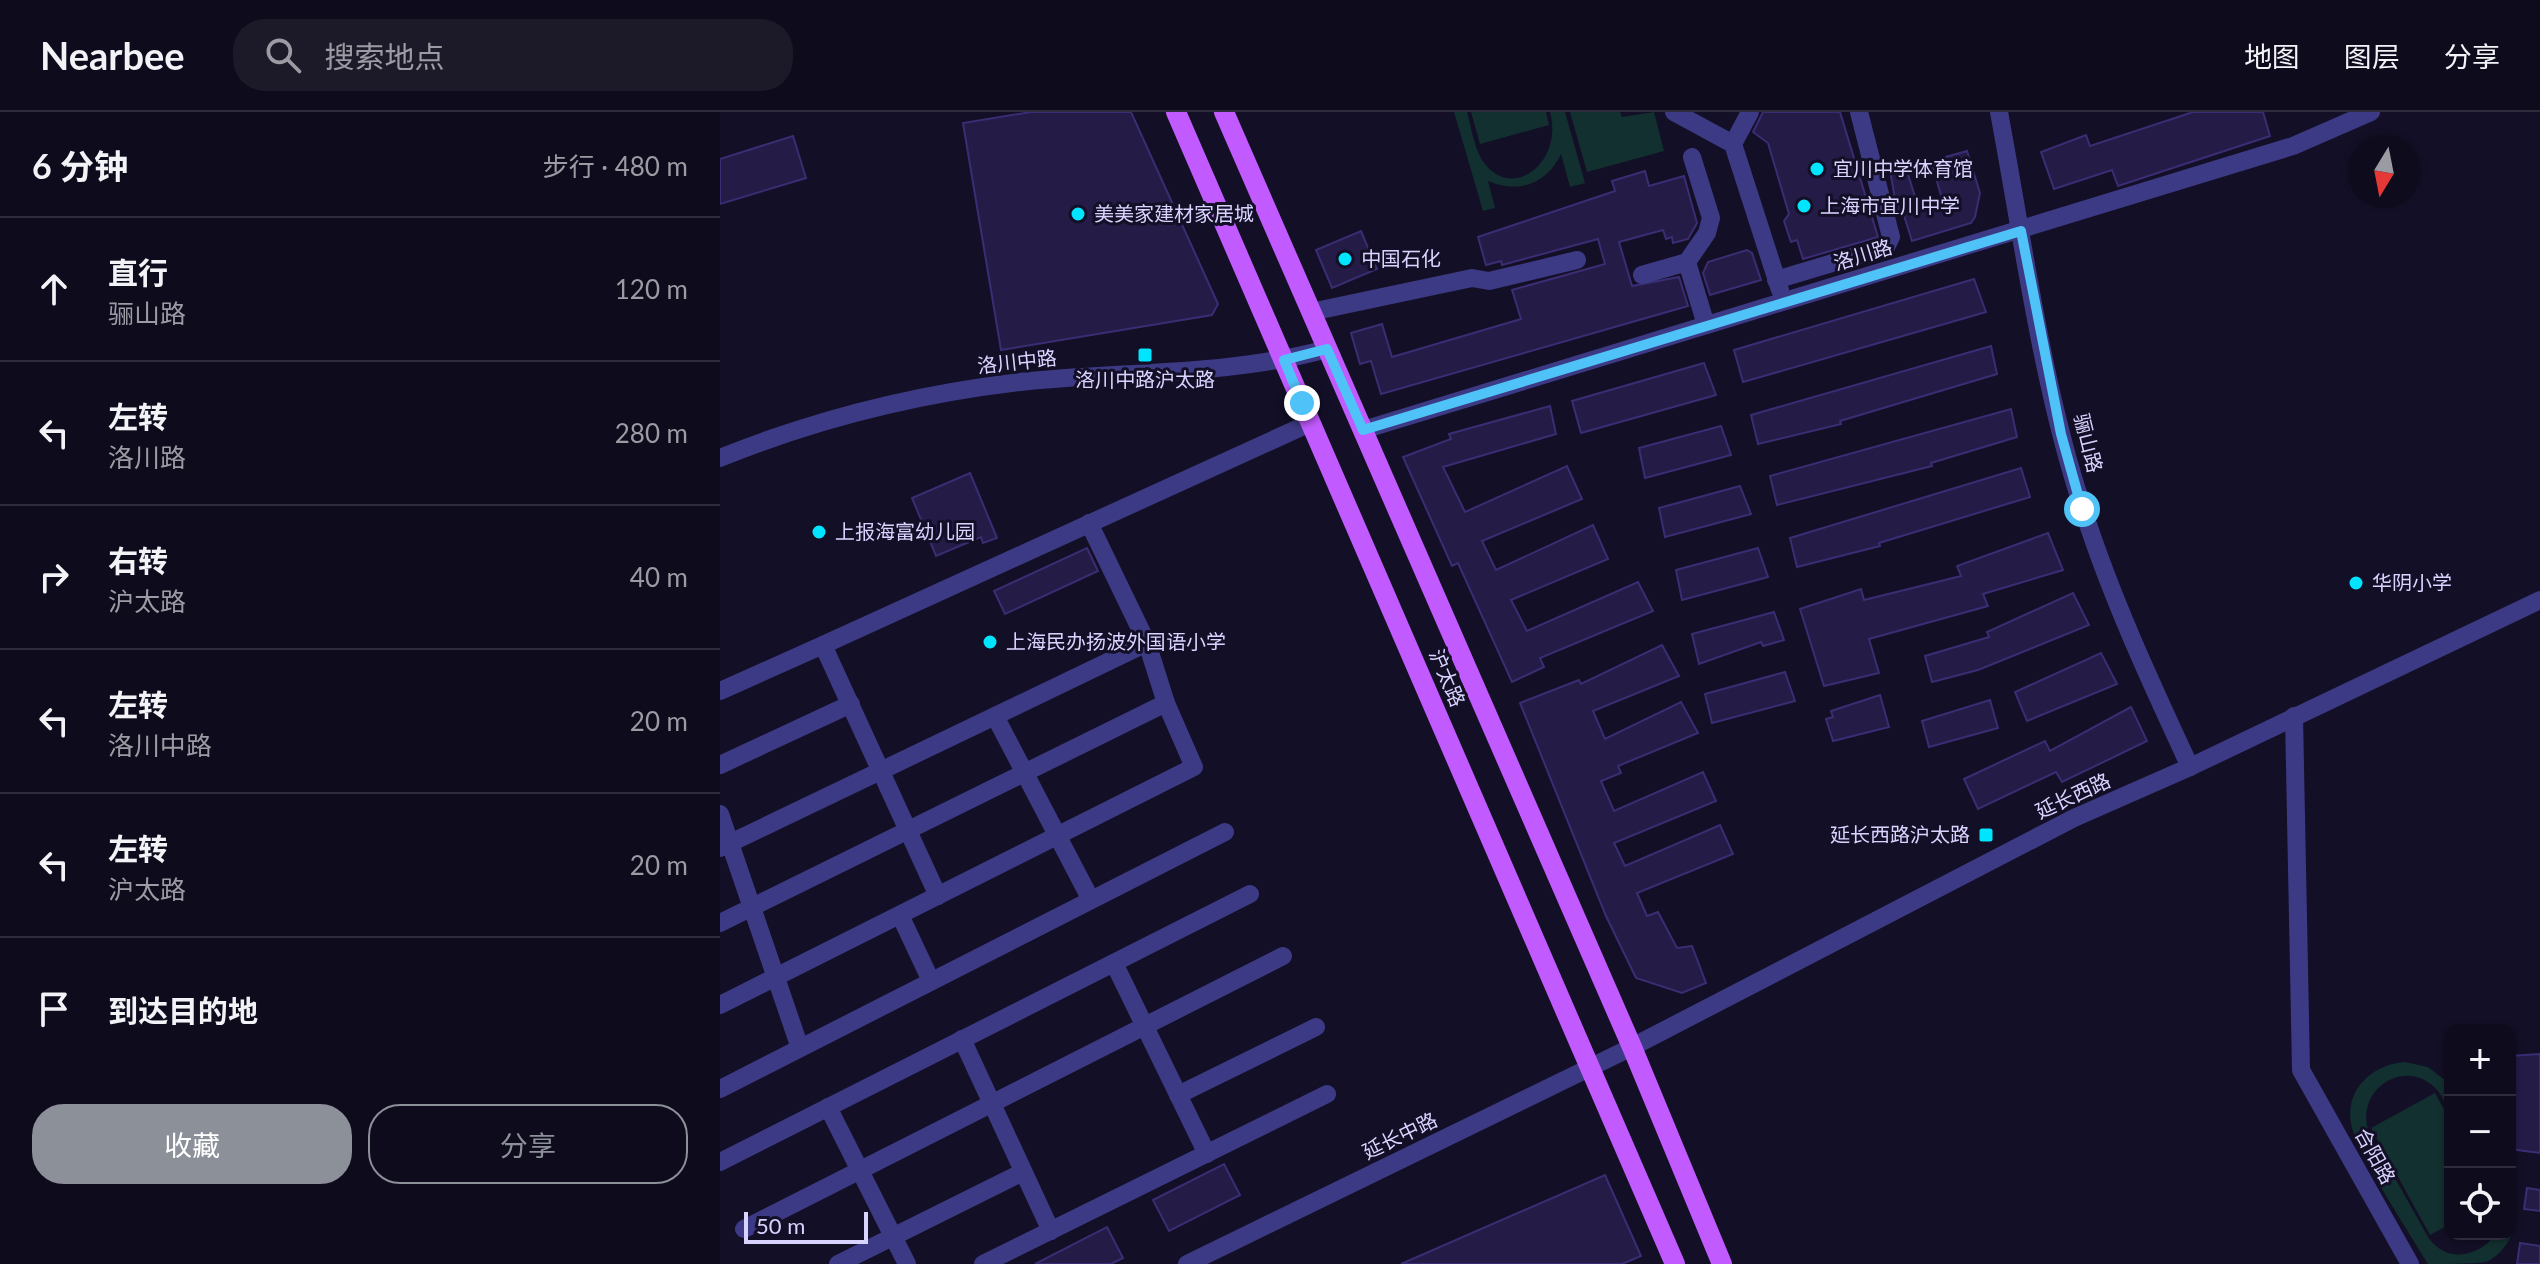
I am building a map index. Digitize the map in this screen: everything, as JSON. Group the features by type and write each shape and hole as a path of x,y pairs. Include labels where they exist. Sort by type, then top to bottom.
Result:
{"main road":[{"name":"沪太路","path":"1176,112 1675,1264"},
{"name":"沪太路","path":"1224,112 1632,1047 1722,1264"}],"street":[{"path":"1674,112 1733,144 1783,302"},
{"path":"1733,144 1750,112"},
{"path":"1776,280 1886,247 1891,237 1859,122 1859,112"},
{"name":"骊山路","path":"1999,112 2061,434 2082,509 2110,584 2190,767"},
{"name":"洛川路","path":"1363,430 2293,146 2371,112"},
{"path":"1642,275 1687,262 1707,233 1711,218 1692,157"},
{"path":"1311,312 1472,278 1489,281 1577,260"},
{"path":"1687,262 1706,325"},
{"name":"洛川中路","path":"720,458 799,429 944,393 1020,382 1284,360 1327,349"},
{"path":"720,691 1310,423"},
{"path":"720,1005 1194,767 1166,703 1147,643 1089,523"},
{"name":"延长西路","path":"1632,1047 2074,818 2190,767 2540,600"},
{"path":"725,845 1147,643"},
{"path":"823,645 938,896"},
{"path":"720,923 1166,703"},
{"path":"720,765 851,704"},
{"path":"995,716 1091,900"},
{"name":"合阳路","path":"2294,716 2301,1070 2410,1264"},
{"path":"720,814 725,845 752,907 800,1048"},
{"path":"720,1089 1225,832"},
{"path":"720,1162 1250,894"},
{"path":"900,915 931,981"},
{"path":"744,1229 1283,956"},
{"path":"1114,963 1207,1154"},
{"path":"1178,1095 1316,1027"},
{"path":"962,1039 1051,1231"},
{"name":"延长中路","path":"1187,1264 1632,1047"},
{"path":"983,1264 1327,1094"},
{"path":"828,1107 907,1264"},
{"path":"838,1264 1023,1172"}],"green space":[{"path":"1454,112 1467,112 1482,160 1506,178 1532,172 1542,161 1552,131 1550,112 1565,112 1585,183 1570,187 1561,154 1548,173 1530,184 1510,186 1488,181 1495,208 1483,211"},
{"path":"1471,112 1546,112 1549,125 1480,144"},
{"path":"1570,112 1620,112 1622,117 1654,112 1664,151 1587,172"},
{"path":"2405,1062 2428,1067 2444,1079 2444,1101 2426,1081 2413,1076 2387,1081 2370,1101 2366,1115 2368,1130 2435,1246 2453,1254 2462,1254 2481,1248 2491,1240 2509,1240 2486,1262 2428,1264 2354,1135 2350,1110 2357,1089 2373,1073"},
{"path":"2435,1093 2444,1109 2444,1227 2430,1235 2371,1128"}],"building":[{"name":"美美家建材家居城","path":"1031,112 1131,112 1218,304 1212,315 1001,350 963,123"},
{"name":"宜川中学体育馆","path":"1763,112 1840,112 1878,237 1803,259 1797,240 1791,242 1784,221 1789,214 1768,143 1753,132"},
{"path":"2193,112 2263,112 2270,136 2118,186 2112,170 2054,189 2041,152 2086,135 2090,146"},
{"path":"793,136 806,178 720,204 720,159"},
{"path":"1967,151 1980,193 1975,217 1971,223 1912,241 1902,209 1897,211 1890,170 1905,165 1919,209 1943,202 1933,168 1945,165 1942,158"},
{"path":"1645,171 1649,186 1684,176 1697,223 1688,239 1673,243 1672,237 1666,239 1663,230 1619,242 1632,286 1679,277 1688,306 1381,394 1371,361 1360,364 1351,333 1382,324 1392,357 1521,319 1512,290 1605,264 1598,239 1502,265 1501,261 1486,265 1478,237 1615,191 1612,181"},
{"path":"1361,231 1377,269 1332,288 1316,250"},
{"path":"1747,250 1752,253 1761,280 1710,295 1703,273 1708,262"},
{"path":"1974,279 1986,312 1743,382 1734,350"},
{"path":"1991,346 1997,374 1840,421 1841,424 1758,444 1751,415"},
{"path":"1704,363 1716,395 1581,433 1572,401"},
{"path":"1550,406 1556,434 1443,467 1465,512 1567,466 1582,499 1482,541 1496,570 1593,525 1608,559 1511,600 1527,631 1638,582 1653,611 1540,658 1544,667 1512,682 1458,563 1452,566 1403,457 1451,439 1449,434"},
{"path":"2011,409 2017,437 1931,463 1932,466 1777,505 1770,476"},
{"path":"1721,426 1731,455 1645,478 1639,448"},
{"path":"2021,468 2030,497 1879,543 1880,546 1797,567 1790,538"},
{"path":"970,473 997,538 983,543 981,537 936,556 912,498"},
{"path":"1740,486 1751,514 1665,537 1659,508"},
{"path":"2048,533 2063,570 1983,594 1988,606 1869,639 1879,673 1824,686 1800,609 1861,589 1864,600 1961,576 1957,566"},
{"path":"1087,548 1098,571 1005,614 994,591"},
{"path":"1758,548 1768,577 1682,600 1676,570"},
{"path":"2073,593 2089,625 1978,670 1932,682 1925,656 1989,637 1987,632"},
{"path":"1774,612 1784,640 1763,646 1761,642 1699,664 1692,634"},
{"path":"1662,645 1679,676 1593,711 1605,739 1681,702 1698,733 1618,766 1621,773 1601,781 1614,811 1703,772 1716,801 1614,843 1625,866 1720,825 1733,854 1637,893 1647,916 1658,912 1677,948 1692,946 1706,983 1682,993 1636,978 1606,916 1520,703 1579,680 1581,684"},
{"path":"2101,653 2117,684 2027,721 2015,692"},
{"path":"1785,672 1795,701 1712,723 1705,694"},
{"path":"1880,695 1889,727 1833,741 1826,719 1833,717 1831,711"},
{"path":"1990,700 1998,728 1929,747 1922,721"},
{"path":"2131,707 2147,741 2062,782 2056,772 1978,809 1964,779 2045,741 2050,751"},
{"path":"2540,1054 2540,1153 2516,1150 2516,1056"},
{"path":"1224,1164 1240,1195 1169,1231 1153,1200"},
{"path":"1605,1175 1641,1256 1622,1264 1401,1264"},
{"path":"2527,1188 2540,1190 2540,1211 2524,1209"},
{"path":"1107,1227 1123,1258 1111,1264 1035,1264"},
{"path":"2520,1243 2540,1246 2540,1264 2517,1264"}],"place":[{"name":"宜川中学体育馆","path":"1817,169"},
{"name":"上海市宜川中学","path":"1804,206"},
{"name":"美美家建材家居城","path":"1078,214"},
{"name":"中国石化","path":"1345,259"},
{"name":"洛川中路沪太路","path":"1145,355"},
{"name":"上报海富幼儿园","path":"819,532"},
{"name":"华阴小学","path":"2356,583"},
{"name":"上海民办扬波外国语小学","path":"990,642"},
{"name":"延长西路沪太路","path":"1986,835"}],"route":[{"path":"1302,403 1284,360 1327,349 1363,430 2021,231 2061,434 2082,509"}]}
